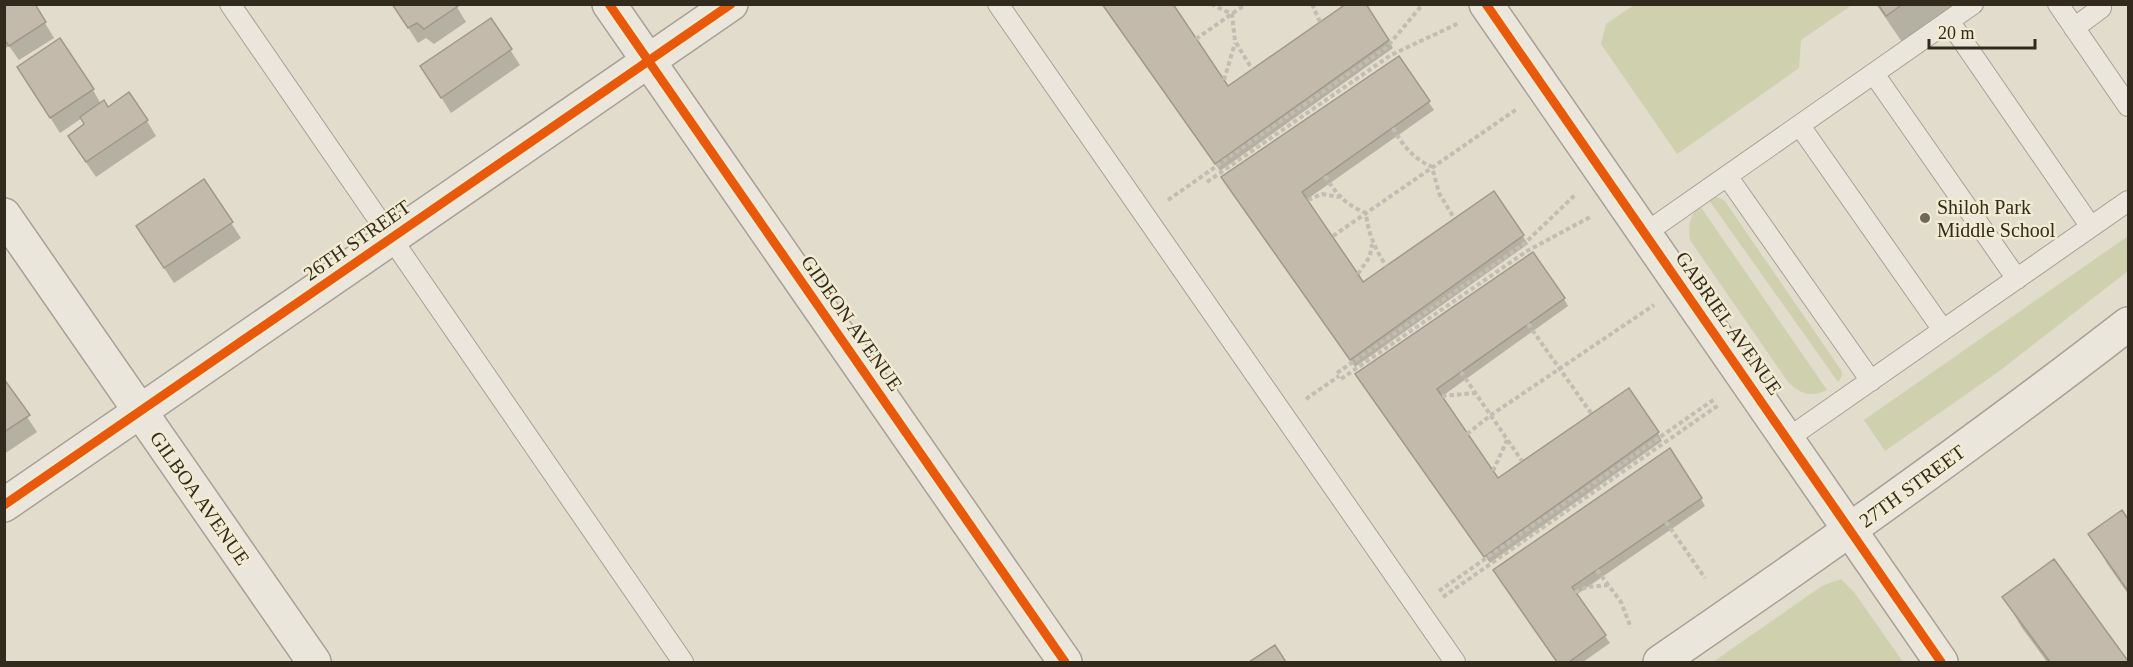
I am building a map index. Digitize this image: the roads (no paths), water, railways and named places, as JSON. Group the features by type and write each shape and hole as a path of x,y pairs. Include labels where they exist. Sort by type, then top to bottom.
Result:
{"street":[{"name":"GIDEON AVENUE","path":"609,4 1065,663"},
{"name":"26TH STREET","path":"4,505 731,4"},
{"name":"GABRIEL AVENUE","path":"1486,4 1941,663"},
{"name":"GILBOA AVENUE","path":"4,215 314,663"},
{"name":"27TH STREET","path":"1660,663 1850,531 2014,412 2128,324"}],"lane":[{"path":"230,4 683,663"},
{"path":"998,4 1455,663"},
{"path":"1644,234 1973,4"},
{"path":"2058,4 2128,106"},
{"path":"2074,28 2101,8"},
{"path":"1949,21 2091,227"},
{"path":"1874,74 2017,279"},
{"path":"1800,126 1943,330"},
{"path":"1727,176 1871,381"},
{"path":"1787,439 2128,201"}],"place":[{"name":"Shiloh Park Middle School","path":"1925,218"}]}
